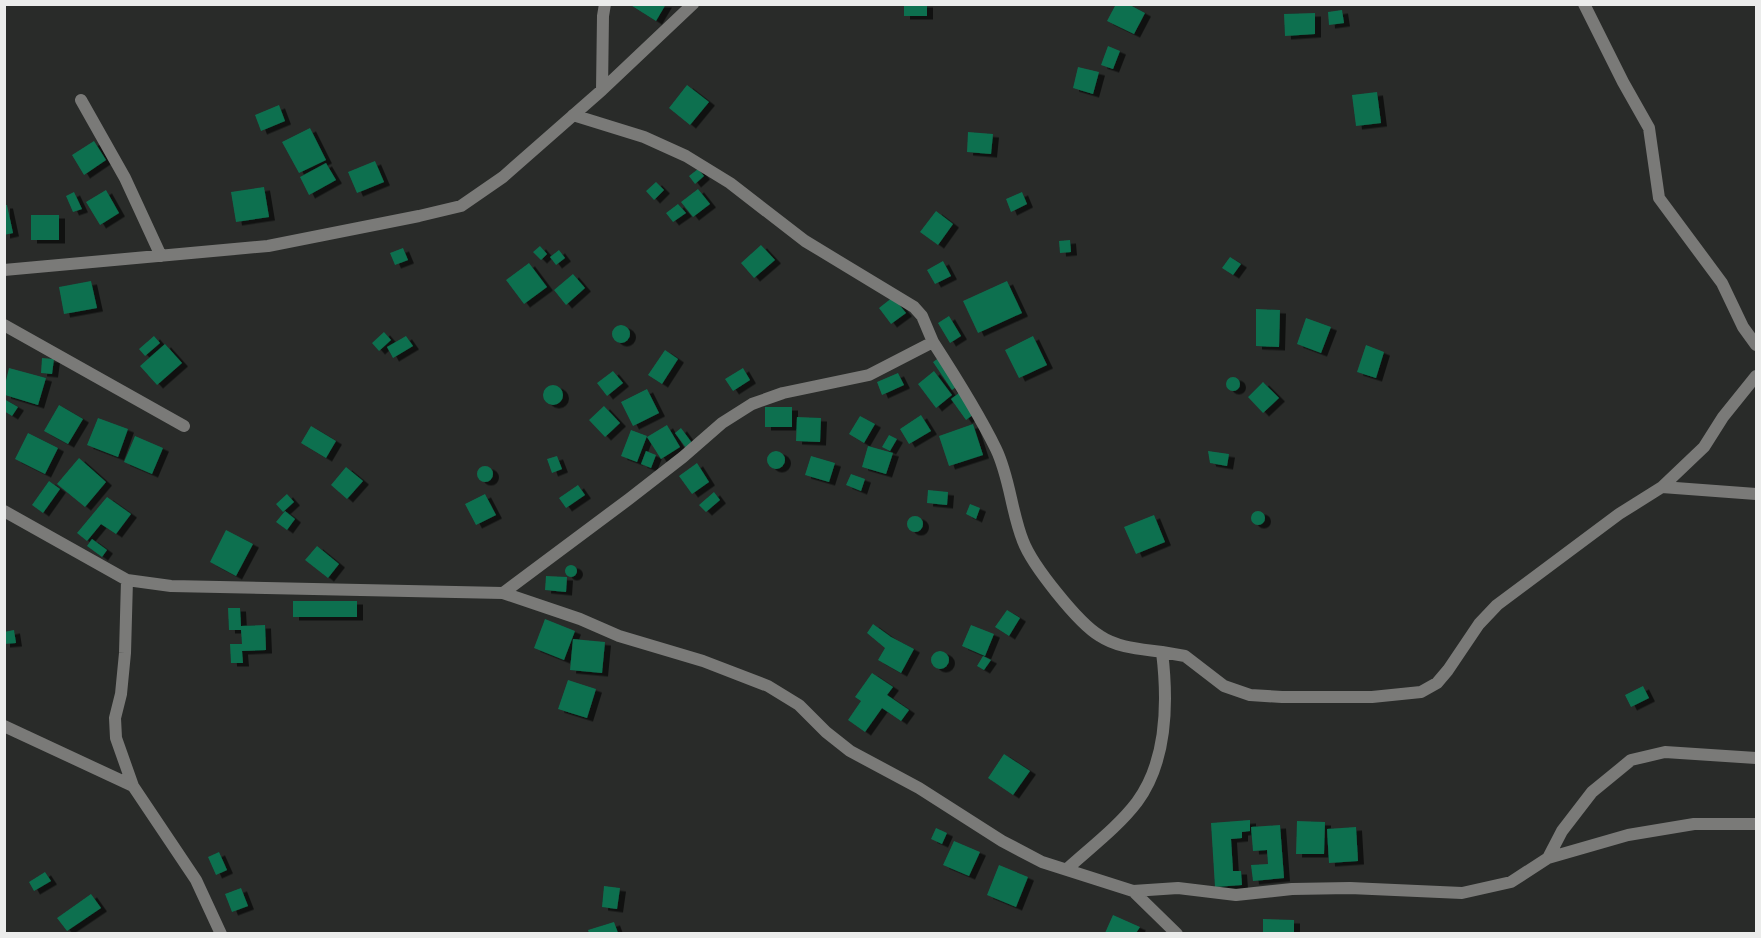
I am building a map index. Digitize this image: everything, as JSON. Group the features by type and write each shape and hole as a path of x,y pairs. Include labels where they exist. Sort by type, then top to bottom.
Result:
{"street":[{"path":"602,90 601,47 605,4"},
{"path":"4,270 268,246 461,206 503,177 602,90 693,4"},
{"path":"1584,4 1649,128 1659,198 1722,283 1743,327 1756,345"},
{"path":"81,100 125,178 161,256"},
{"path":"573,115 644,137 686,156 730,183 805,241 914,307 922,316 933,342 964,391 996,449 1008,479 1023,542 1041,572 1083,622 1100,637 1125,646 1185,656 1224,686 1250,694 1282,697 1372,697 1422,692 1437,683 1479,624 1497,605 1611,520 1662,487 1704,447 1756,376"},
{"path":"4,325 183,426"},
{"path":"503,593 629,499 722,423 752,404 783,393 869,375 933,342"},
{"path":"1662,487 1756,494"},
{"path":"4,511 127,580 171,586 503,593 580,619 619,636 703,661 768,686 799,705 826,732 850,751 919,788 1002,841 1042,862 1133,891 1178,888 1236,895 1292,889 1350,888 1462,892 1511,882 1548,858 1639,833 1694,824 1756,824"},
{"path":"127,580 126,642 121,694 115,718 116,738 133,786 195,880 221,933"},
{"path":"1067,869 1137,802 1150,778 1161,744 1165,718 1165,677 1162,652"},
{"path":"4,726 133,786"},
{"path":"1548,858 1562,831 1592,792 1630,760 1665,752 1756,758"},
{"path":"1133,891 1177,933"}],"building":[{"path":"629,4 666,4 656,21"},
{"path":"904,4 927,4 927,16 904,16"},
{"path":"1116,4 1128,4 1145,13 1134,34 1107,21"},
{"path":"1342,10 1344,23 1329,25 1328,12"},
{"path":"1315,13 1315,34 1285,36 1284,14"},
{"path":"1108,46 1120,51 1113,69 1101,65"},
{"path":"1078,67 1099,72 1093,94 1073,88"},
{"path":"687,85 709,102 690,125 669,108"},
{"path":"1377,92 1381,123 1356,126 1352,95"},
{"path":"279,105 285,121 261,131 255,115"},
{"path":"310,128 326,160 299,173 282,142"},
{"path":"968,132 993,134 991,154 967,152"},
{"path":"94,141 106,160 84,175 72,155"},
{"path":"375,161 384,182 357,193 348,172"},
{"path":"326,163 336,180 309,195 300,177"},
{"path":"698,169 704,176 695,184 689,176"},
{"path":"656,182 664,190 654,200 646,191"},
{"path":"264,187 269,217 236,222 231,192"},
{"path":"698,189 710,204 693,217 681,202"},
{"path":"106,190 119,213 100,225 86,202"},
{"path":"74,192 82,209 73,212 66,196"},
{"path":"1022,192 1027,204 1011,212 1006,199"},
{"path":"678,204 686,213 673,222 666,213"},
{"path":"4,205 7,205 13,233 4,235"},
{"path":"936,211 953,224 938,245 920,232"},
{"path":"31,215 59,215 59,240 31,240"},
{"path":"1070,240 1071,252 1060,253 1059,241"},
{"path":"761,245 775,260 754,278 741,263"},
{"path":"540,246 547,254 541,260 533,252"},
{"path":"403,248 408,260 395,265 390,253"},
{"path":"559,250 565,258 556,265 550,257"},
{"path":"1230,257 1241,264 1233,275 1222,268"},
{"path":"943,261 951,276 935,284 927,270"},
{"path":"529,263 547,287 524,304 506,280"},
{"path":"573,274 585,288 566,305 554,290"},
{"path":"91,281 97,308 64,314 59,287"},
{"path":"1007,281 1022,313 978,333 963,301"},
{"path":"893,297 906,313 891,324 879,308"},
{"path":"1256,309 1280,310 1279,347 1256,346"},
{"path":"949,316 961,336 950,343 938,323"},
{"path":"1306,318 1331,327 1321,353 1297,344"},
{"path":"621,325 627,328 630,334 627,340 621,343 615,340 612,334 615,328"},
{"path":"384,332 391,340 379,351 372,343"},
{"path":"154,336 160,343 145,356 139,349"},
{"path":"406,336 413,346 393,358 387,347"},
{"path":"1033,336 1047,365 1019,378 1005,350"},
{"path":"165,344 182,363 157,385 140,366"},
{"path":"1366,345 1384,352 1376,378 1357,372"},
{"path":"665,350 678,359 662,384 648,375"},
{"path":"940,357 959,385 952,390 933,362"},
{"path":"42,358 54,359 52,374 41,373"},
{"path":"9,368 46,378 38,405 5,395"},
{"path":"743,368 750,380 733,391 725,379"},
{"path":"613,371 623,383 607,396 597,383"},
{"path":"934,371 952,395 936,408 918,384"},
{"path":"898,373 904,385 882,395 877,382"},
{"path":"1230,377 1236,377 1240,384 1236,391 1230,391 1226,387 1226,381"},
{"path":"1263,382 1279,398 1263,413 1248,397"},
{"path":"553,385 560,388 563,395 560,402 553,405 546,402 543,395 546,388"},
{"path":"647,389 659,413 633,426 621,402"},
{"path":"959,393 974,414 966,420 951,399"},
{"path":"4,399 18,407 12,416 4,411"},
{"path":"59,405 83,419 68,444 44,431"},
{"path":"604,406 620,423 605,437 589,420"},
{"path":"765,407 792,407 792,427 765,427"},
{"path":"921,415 931,431 909,444 900,429"},
{"path":"860,416 875,424 864,443 849,434"},
{"path":"797,417 821,418 820,442 796,441"},
{"path":"98,418 128,429 118,457 87,445"},
{"path":"973,424 983,455 949,466 939,436"},
{"path":"667,425 680,447 661,459 647,437"},
{"path":"311,426 336,441 326,458 301,443"},
{"path":"681,428 692,443 686,448 675,433"},
{"path":"631,430 647,436 637,462 621,456"},
{"path":"28,433 58,448 45,474 15,459"},
{"path":"889,435 897,439 890,451 882,447"},
{"path":"135,436 163,448 152,474 124,462"},
{"path":"868,446 893,453 886,474 862,467"},
{"path":"646,451 656,455 651,468 641,464"},
{"path":"772,451 780,451 785,456 783,467 772,469 767,464 767,456"},
{"path":"1208,451 1229,454 1227,466 1210,463"},
{"path":"557,456 562,469 552,473 547,459"},
{"path":"811,456 835,463 829,482 805,475"},
{"path":"79,458 106,482 85,507 57,484"},
{"path":"697,463 709,482 692,494 679,476"},
{"path":"482,466 488,466 493,474 491,480 482,482 477,477 477,471"},
{"path":"346,467 363,481 347,499 331,485"},
{"path":"851,474 865,479 861,491 846,485"},
{"path":"49,481 60,489 43,513 32,505"},
{"path":"578,485 585,495 566,508 559,498"},
{"path":"928,490 948,492 947,505 927,503"},
{"path":"714,492 720,500 706,512 699,505"},
{"path":"287,494 294,502 283,512 276,504"},
{"path":"485,494 496,515 476,525 465,504"},
{"path":"107,497 131,514 116,534 101,524 87,541 77,533"},
{"path":"970,504 980,508 976,519 966,514"},
{"path":"285,511 295,519 287,530 276,522"},
{"path":"1255,511 1261,511 1265,518 1261,525 1255,525 1251,521 1251,515"},
{"path":"1154,515 1165,542 1136,554 1124,527"},
{"path":"912,516 918,516 923,524 921,530 912,532 907,527 907,521"},
{"path":"226,530 253,544 236,576 210,562"},
{"path":"92,539 107,550 102,557 87,546"},
{"path":"317,546 339,564 328,578 305,560"},
{"path":"573,565 576,566 576,576 569,577 566,576 565,569 566,566"},
{"path":"546,576 567,577 566,592 545,590"},
{"path":"293,601 357,601 357,617 293,617"},
{"path":"228,608 240,608 241,626 265,625 266,650 242,651 243,663 231,663 230,644 242,644 241,630 229,630"},
{"path":"1007,610 1020,618 1009,636 995,627"},
{"path":"545,619 575,631 564,660 534,648"},
{"path":"873,624 914,649 901,673 878,660 885,648 867,633"},
{"path":"971,625 994,634 985,656 962,646"},
{"path":"14,630 16,643 4,644 4,632"},
{"path":"573,639 605,642 602,673 570,670"},
{"path":"936,651 944,651 949,656 947,667 936,669 931,664 931,656"},
{"path":"983,656 991,660 984,670 977,666"},
{"path":"872,673 893,687 887,695 909,710 901,721 882,708 865,732 848,720 861,701 855,697"},
{"path":"568,680 596,689 587,718 558,709"},
{"path":"1643,686 1649,698 1631,707 1625,695"},
{"path":"1004,754 1030,771 1013,795 988,778"},
{"path":"1250,820 1250,831 1242,832 1242,838 1231,839 1233,871 1241,871 1242,885 1215,887 1211,823"},
{"path":"1297,821 1325,822 1324,854 1296,854"},
{"path":"1280,825 1284,878 1253,881 1251,865 1268,864 1267,850 1253,851 1251,827"},
{"path":"1356,827 1358,861 1329,863 1327,829"},
{"path":"936,828 947,833 942,844 931,839"},
{"path":"954,841 980,852 969,876 943,865"},
{"path":"219,852 227,870 216,875 208,857"},
{"path":"999,865 1028,877 1016,907 987,895"},
{"path":"45,872 51,881 34,891 29,882"},
{"path":"604,886 620,888 617,909 602,907"},
{"path":"241,888 248,906 232,912 225,894"},
{"path":"91,894 101,908 67,931 57,918"},
{"path":"1113,915 1140,927 1136,933 1105,933"},
{"path":"1263,919 1294,920 1294,933 1263,933"},
{"path":"614,922 618,933 589,933 588,930"}]}
